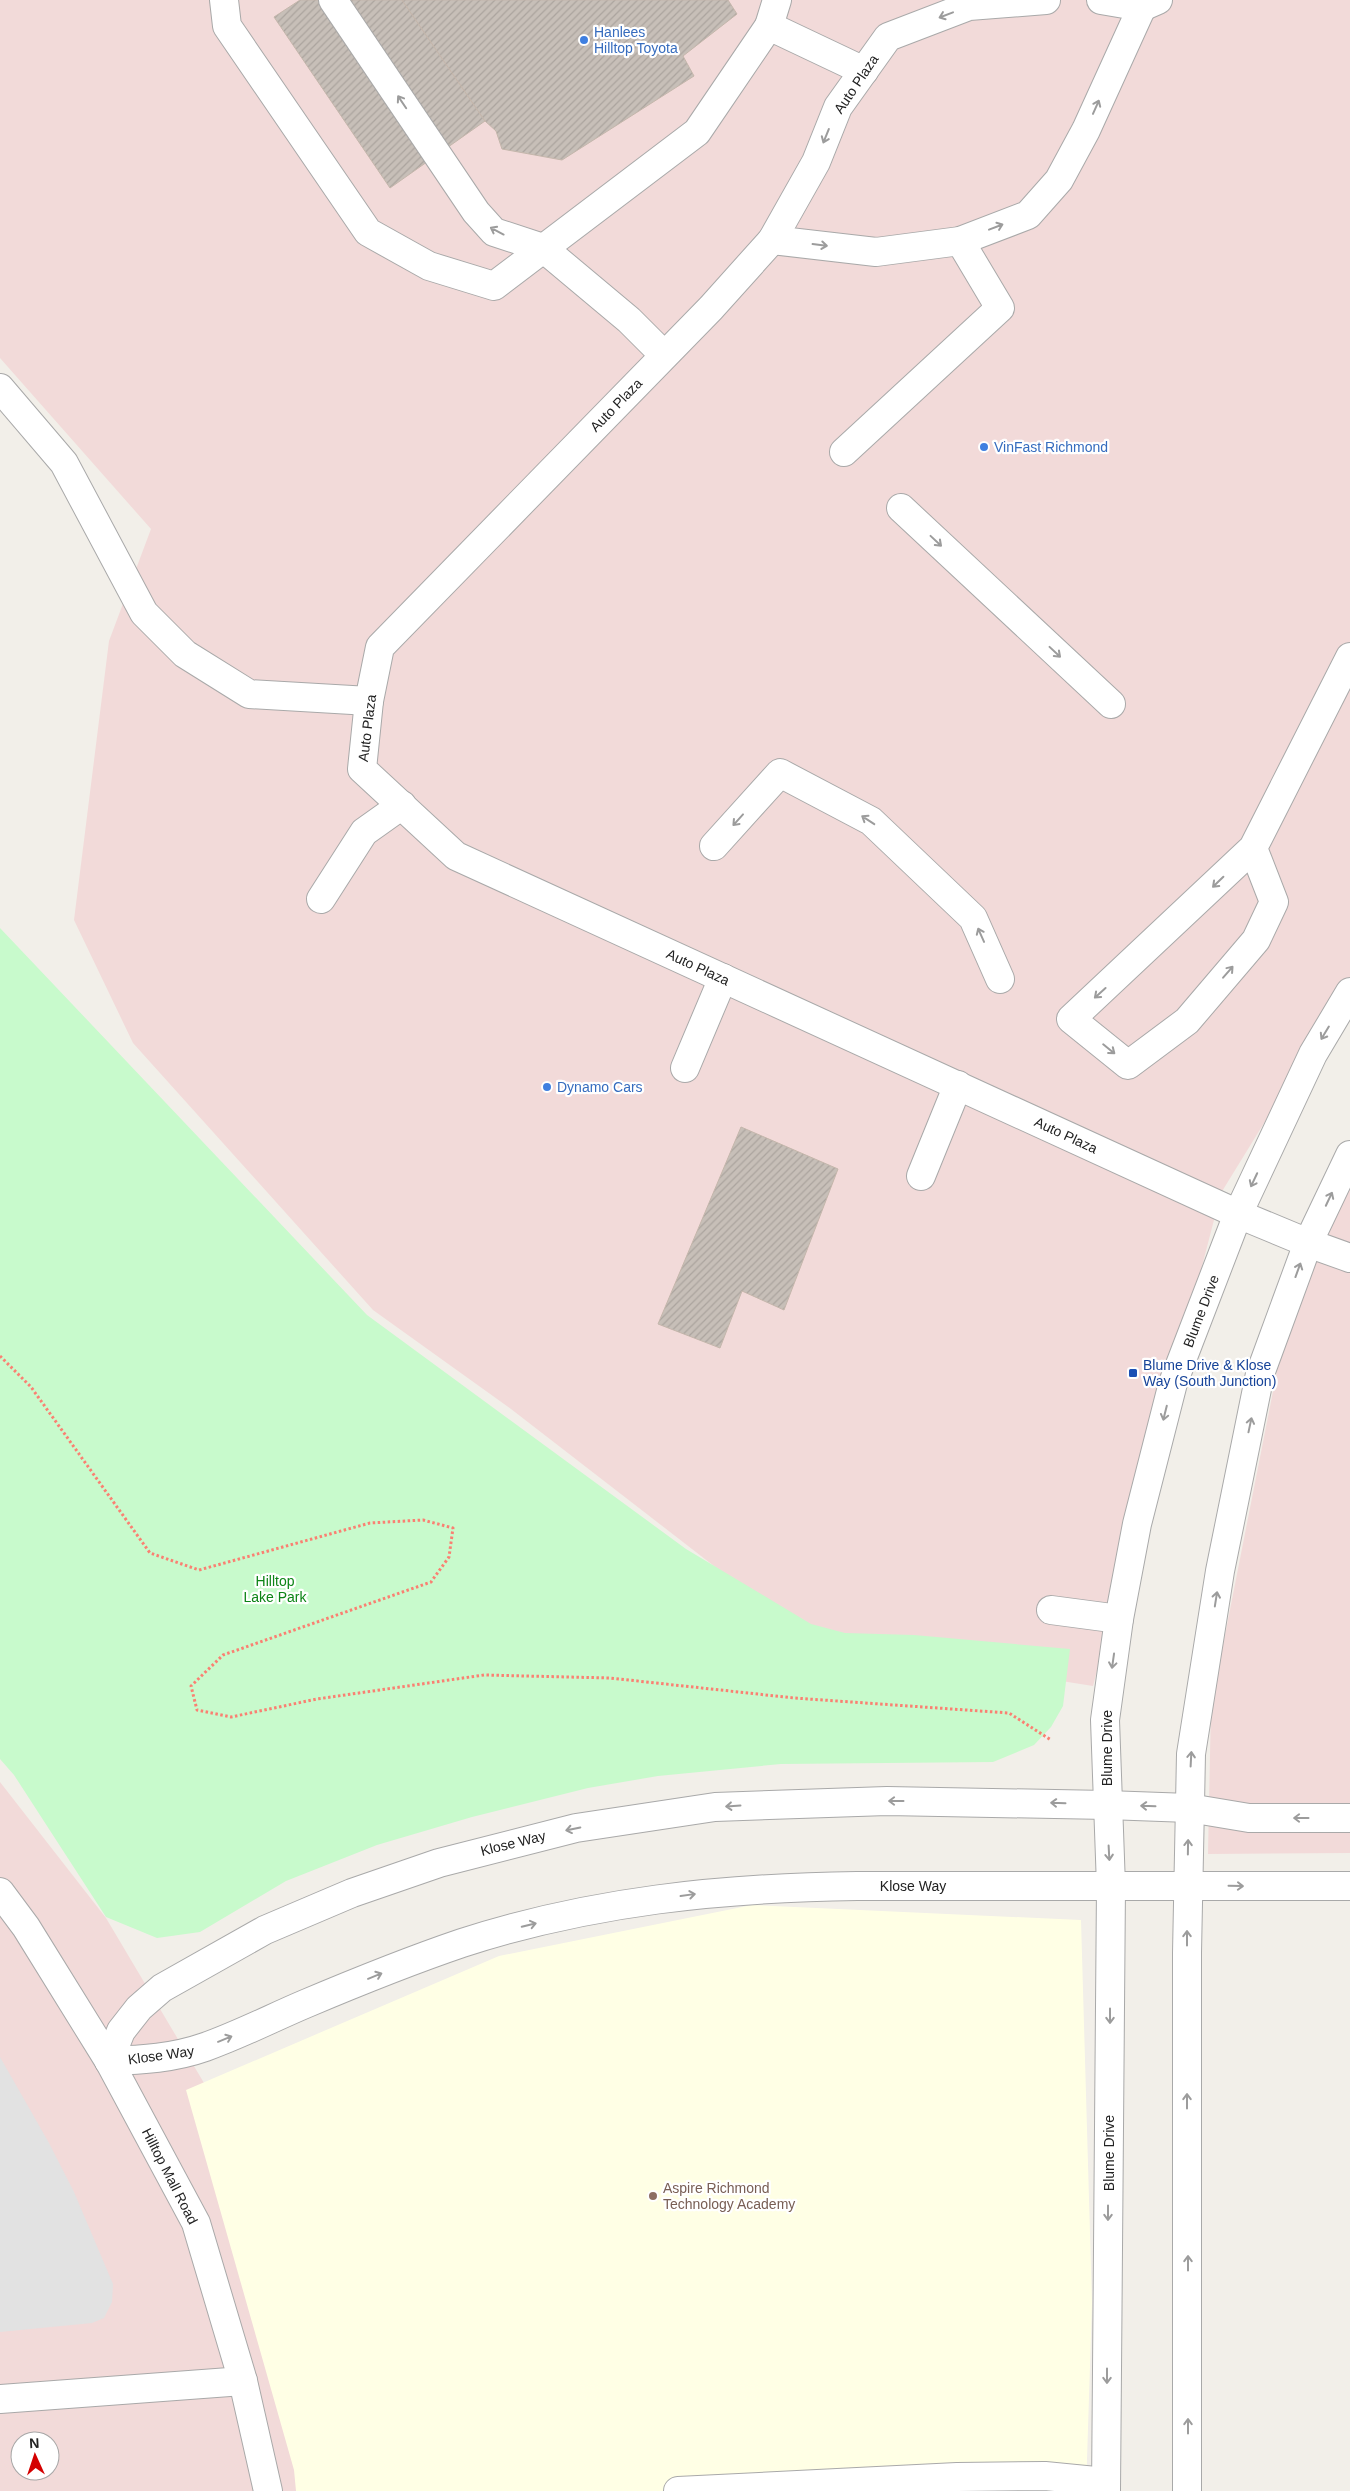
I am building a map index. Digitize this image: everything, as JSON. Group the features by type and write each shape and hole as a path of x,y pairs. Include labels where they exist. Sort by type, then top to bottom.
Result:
{"street":[{"path":"224,0 227,26 368,232 429,266 494,286 697,132 769,26 777,0"},
{"path":"333,0 476,212 494,232 543,248 629,320 664,355"},
{"name":"Auto Plaza","path":"1046,0 969,6 888,37 838,107 816,162 772,240 711,308 380,647 369,701 362,769 456,856 1238,1214 1308,1244 1350,1258"},
{"path":"772,240 876,252 960,241 1028,215 1059,180 1150,4 1101,0"},
{"path":"769,26 864,71"},
{"path":"844,452 1000,308 960,241"},
{"path":"0,388 64,464 144,613 185,654 249,694 369,701"},
{"path":"901,508 1111,704"},
{"path":"1253,848 1274,902 1256,940 1187,1021 1128,1065 1071,1019 1253,848 1350,656"},
{"path":"714,846 780,773 870,821 973,918 1000,979"},
{"path":"321,899 364,832 402,805"},
{"path":"685,1068 723,978"},
{"name":"Blume Drive","path":"1106,2486 1111,1886 1105,1720 1119,1619 1137,1524 1173,1382 1238,1214 1313,1054 1350,992"},
{"path":"921,1176 958,1085"},
{"path":"1187,2491 1188,1886 1191,1754 1220,1571 1260,1374 1308,1244 1350,1155"},
{"path":"1051,1610 1119,1619"},
{"name":"Klose Way","path":"1350,1818 1249,1818 1189,1808 949,1800 760,1804 668,1813 576,1828 439,1863 352,1893 298,1915 238,1943 162,1988 138,2008 121,2031 109,2061 173,2056 204,2048 328,1994 462,1944 544,1921 621,1905 702,1893 779,1887 1350,1886"},
{"name":"Hilltop Mall Road","path":"0,1892 26,1927 109,2061 196,2223 244,2382 268,2491"},
{"path":"0,2399 244,2382"},
{"path":"678,2491 957,2477 1045,2476 1106,2486"}],"path":[{"path":"0,1356 31,1387 150,1553 199,1570 370,1522 423,1520 453,1528 449,1557 431,1582 223,1655 191,1686 197,1710 231,1717 317,1698 484,1675 610,1678 794,1698 1009,1713 1051,1740"}],"shaded area":[{"path":"0,0 1350,0 1350,983 1221,1193 1093,1686 811,1641 511,1409 373,1310 133,1043 74,920 109,641 151,529 0,358"},
{"path":"1350,1163 1350,1853 1208,1854 1211,1706 1304,1234"},
{"path":"0,1782 106,1918 305,2253 359,2491 0,2491"},
{"name":"Aspire Richmond Technology Academy","path":"752,1905 1081,1920 1092,2303 1086,2491 296,2491 294,2470 186,2090 499,1956"},
{"path":"0,2057 49,2143 74,2192 113,2284 112,2302 104,2318 92,2323 0,2332"}],"green space":[{"name":"Hilltop Lake Park","path":"0,928 367,1315 686,1549 811,1624 845,1633 914,1635 1070,1649 1063,1706 1051,1727 1034,1745 993,1762 781,1764 658,1776 588,1788 472,1817 377,1845 286,1881 200,1932 157,1938 106,1917 14,1775 0,1759"}],"building":[{"path":"300,0 402,0 485,121 390,188 274,17"},
{"path":"402,0 728,0 737,14 683,56 694,76 562,160 502,149 496,131 485,121"},
{"path":"741,1127 838,1169 784,1310 742,1291 720,1348 658,1324"}],"place":[{"name":"Hanlees Hilltop Toyota","path":"584,40"},
{"name":"VinFast Richmond","path":"984,447"},
{"name":"Dynamo Cars","path":"547,1087"},
{"name":"Blume Drive & Klose Way (South Junction)","path":"1133,1373"},
{"name":"Aspire Richmond Technology Academy","path":"653,2196"}]}
